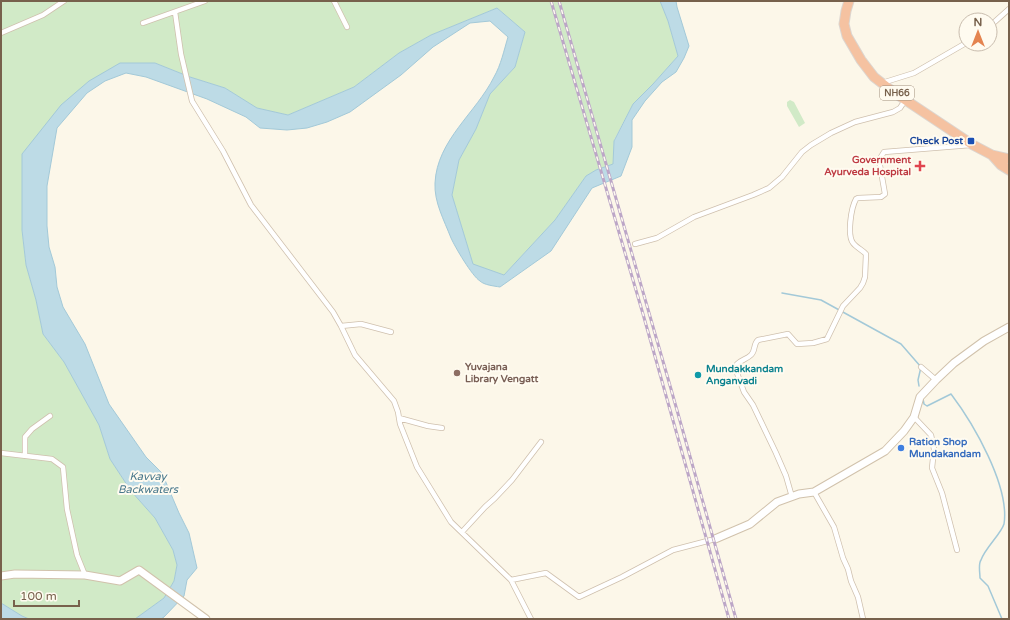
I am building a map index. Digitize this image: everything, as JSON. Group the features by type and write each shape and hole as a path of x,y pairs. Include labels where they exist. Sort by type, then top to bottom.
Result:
{"highway":[{"name":"NH66","path":"849,1 844,24 847,36 861,60 874,76 973,145 992,155 1009,159"},
{"name":"NH66","path":"992,155 1001,165 1009,170"}],"street":[{"path":"1,33 43,15 64,1"},
{"path":"143,23 205,1"},
{"path":"334,1 347,26"},
{"path":"998,19 1009,9"},
{"path":"175,12 181,54 192,101 223,151 251,205 333,312 355,355 394,402 400,424 417,467 451,522 511,580 531,619"},
{"path":"882,83 914,73 958,47"},
{"path":"635,244 657,238 694,217 769,188 782,177 802,152 811,145 831,133 855,122 893,112 900,108 906,99"},
{"path":"792,497 786,476 776,453 753,405 744,392 737,374 737,364 750,356 753,352 755,342 758,340 788,334 797,344 827,339 842,309 860,288 865,276 866,254 852,242 849,232 854,201 858,198 881,197 885,194 879,160 884,152 973,145"},
{"path":"341,326 361,324 391,332"},
{"path":"511,580 546,573 579,597 622,577 673,550 715,539 750,524 777,502 814,492 885,451 904,431 914,417 920,397 936,380 954,363 984,341 1009,327"},
{"path":"921,367 936,380"},
{"path":"25,456 25,437 32,429 50,416"},
{"path":"914,417 931,435 934,449 932,468 942,493 956,550"},
{"path":"399,418 428,426 442,428"},
{"path":"462,532 512,480 542,442"},
{"path":"1,454 52,460 63,467 67,509 77,555 85,575"},
{"path":"814,492 834,527 843,558 858,597 863,619"},
{"path":"1,576 15,574 85,575 120,581 139,570 206,619"}],"green space":[{"path":"1,1 660,1 668,21 678,56 633,104 614,140 613,164 596,170 586,176 555,220 504,275 473,265 452,195 459,160 476,129 490,94 515,67 525,32 497,8 431,35 399,53 354,87 288,115 256,108 225,88 190,77 155,63 89,81 22,154 22,230 26,265 36,300 43,334 64,362 99,425 110,459 131,491 155,518 173,550 177,565 174,581 164,598 135,619 29,619 1,603"},
{"path":"790,100 794,102 805,123 799,127 787,106 787,102"}],"water":[{"name":"Kavvay Backwaters","path":"660,1 676,1 689,46 676,72 662,82 645,101 632,120 632,147 621,176 592,188 551,251 500,287 482,282 468,268 451,238 440,211 435,190 437,168 443,153 458,127 486,90 502,57 508,37 490,21 470,23 433,47 401,75 350,112 327,122 307,128 287,130 260,128 246,117 207,99 146,77 126,73 105,81 87,93 57,128 47,186 47,226 49,247 55,267 57,287 63,307 85,344 109,404 146,457 162,473 189,533 197,568 187,580 184,596 164,617 161,619 135,619 164,598 174,581 177,565 173,550 155,518 131,491 110,459 99,425 64,362 43,334 36,300 26,265 22,230 22,154 61,105 89,81 120,63 155,63 190,77 225,88 257,108 288,115 354,87 399,53 431,35 497,8 525,32 515,67 490,94 476,129 459,160 452,195 473,264 504,275 555,220 586,176 596,170 613,164 614,141 633,104 678,56 668,21"},
{"path":"1,603 22,616 29,619 1,619"}],"waterway":[{"path":"782,293 821,300 901,344 921,367 918,380 919,386"},
{"path":"923,399 924,404 927,406 951,394 979,438 996,474 1004,509 1004,524 983,555 979,568 980,578 988,586 1002,619"}],"railway":[{"path":"551,1 643,314 729,619"},
{"path":"559,1 736,619"}],"place":[{"name":"Check Post","path":"971,141"},
{"name":"Government Ayurveda Hospital","path":"920,166"},
{"name":"Yuvajana Library Vengatt","path":"457,373"},
{"name":"Mundakkandam Anganvadi","path":"698,375"},
{"name":"Ration Shop Mundakandam","path":"901,448"}]}
